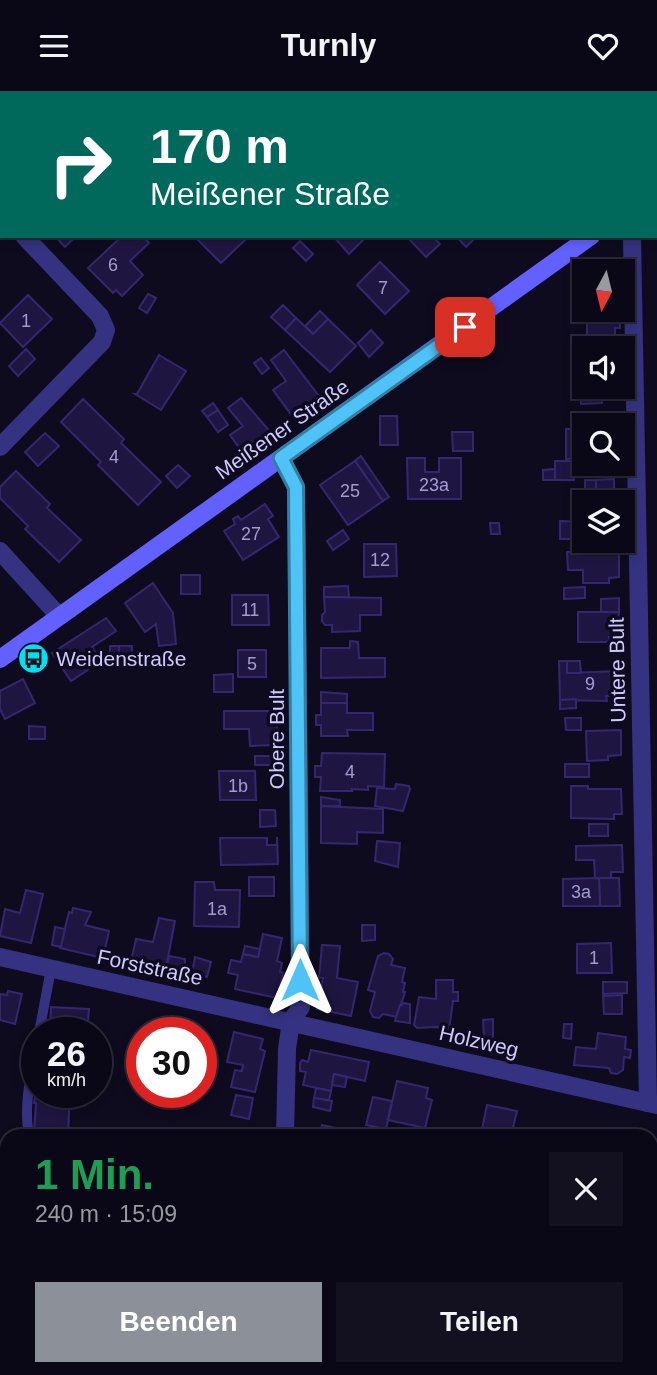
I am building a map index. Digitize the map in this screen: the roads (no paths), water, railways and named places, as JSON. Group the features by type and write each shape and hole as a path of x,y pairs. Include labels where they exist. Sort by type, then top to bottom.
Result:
{"street":[{"path":"0,447 102,342 106,330 100,316 26,238"},
{"name":"Meißener Straße","path":"0,659 588,238"},
{"name":"Untere Bult","path":"632,238 652,1104"},
{"name":"Obere Bult","path":"281,458 296,487 301,1007 291,1021 287,1049 285,1129"},
{"path":"0,551 59,616"},
{"name":"Forststraße","path":"0,957 291,1021"},
{"name":"Holzweg","path":"291,1021 652,1104"}],"lane":[{"path":"42,1017 51,969"},
{"path":"28,1108 29,1129"}],"place":[{"name":"Weidenstraße","path":"33,658"}]}
